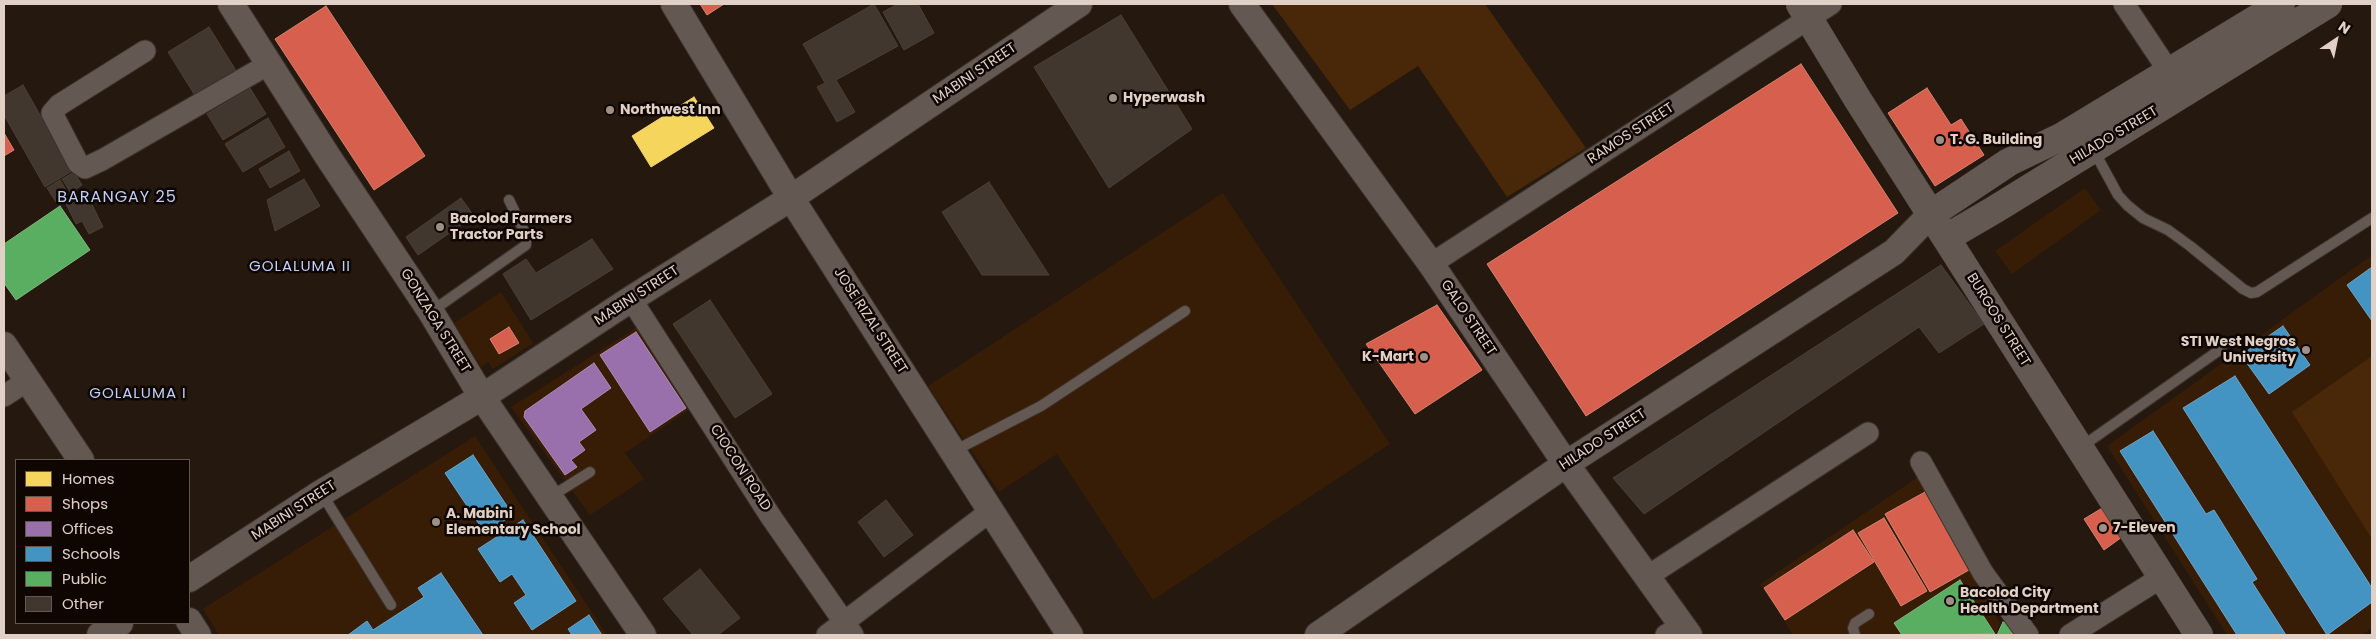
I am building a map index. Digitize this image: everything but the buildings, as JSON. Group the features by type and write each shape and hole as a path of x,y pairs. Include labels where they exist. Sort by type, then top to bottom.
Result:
{"main road":[{"name":"HILADO STREET","path":"1946,238 1994,210 2077,147 2170,70 2291,9 2328,4"},
{"name":"BURGOS STREET","path":"1813,9 1931,214 2200,635"},
{"name":"HILADO STREET","path":"1931,214 2009,162 2077,147 2184,94 2291,9"}],"street":[{"name":"GONZAGA STREET","path":"231,4 431,312 482,397 643,635"},
{"name":"JOSE RIZAL STREET","path":"674,4 791,198 992,510 1070,635"},
{"name":"MABINI STREET","path":"190,578 321,493 482,397 631,299 791,198 1079,4"},
{"name":"GALO STREET","path":"1242,4 1431,264 1566,464 1648,576 1679,632"},
{"path":"2124,4 2170,70 2184,94"},
{"name":"RAMOS STREET","path":"1431,264 1813,9"},
{"path":"145,51 59,105 52,113 78,163 85,168 269,64"},
{"name":"HILADO STREET","path":"1318,635 1566,464 1894,252 1931,214"},
{"name":"HILADO STREET","path":"1894,252 1946,238"},
{"name":"CIOCON ROAD","path":"631,299 771,516 849,629"},
{"path":"4,345 80,459"},
{"path":"4,396 27,381"},
{"path":"1648,576 1868,433"},
{"path":"1921,462 1983,573 2028,635"},
{"path":"826,635 849,629 992,510"},
{"path":"2070,635 2162,577"},
{"path":"190,623 198,635"},
{"path":"100,635 118,624"}],"lane":[{"path":"2077,147 2127,205 2143,218 2168,230 2243,289 2251,293 2257,292 2372,218"},
{"path":"431,312 526,245 526,235 509,200"},
{"path":"954,451 1041,406 1185,311"},
{"path":"2080,448 2221,349"},
{"path":"550,496 590,472"},
{"path":"321,493 391,605"},
{"path":"1855,635 1853,628 1855,623 1869,614"}],"shaded area":[{"path":"1272,4 1485,4 1586,148 1507,197 1418,66 1350,110"},
{"path":"2085,188 2101,210 2012,274 1995,251"},
{"path":"1223,193 1390,444 1153,600 1057,454 999,492 928,386"},
{"name":"STI West Negros University","path":"2372,255 2372,628 2362,635 2227,635 2107,446"},
{"path":"501,292 533,343 493,369 488,362 481,367 454,323"},
{"path":"639,326 692,408 625,453 644,479 590,515 511,407"},
{"path":"2372,356 2372,539 2292,412"},
{"name":"A. Mabini Elementary School","path":"475,436 607,635 219,635 203,609"},
{"path":"1918,477 2000,623 1996,635 1793,635 1760,584"}],"place":[{"name":"Hyperwash","path":"1113,98"},
{"name":"Northwest Inn","path":"610,110"},
{"name":"T. G. Building","path":"1940,140"},
{"name":"Bacolod Farmers Tractor Parts","path":"440,227"},
{"name":"STI West Negros University","path":"2306,350"},
{"name":"K-Mart","path":"1424,357"},
{"name":"A. Mabini Elementary School","path":"436,522"},
{"name":"7-Eleven","path":"2103,528"},
{"name":"Bacolod City Health Department","path":"1950,601"}],"district":[{"name":"BARANGAY 25","path":"117,198"},
{"name":"GOLALUMA II","path":"300,267"},
{"name":"GOLALUMA I","path":"138,394"}]}
